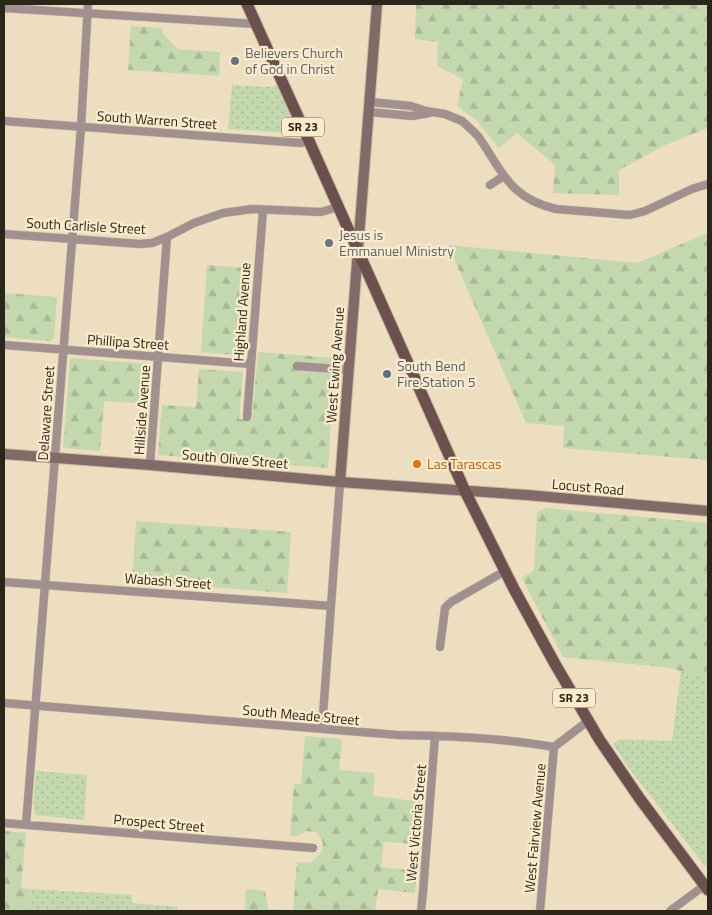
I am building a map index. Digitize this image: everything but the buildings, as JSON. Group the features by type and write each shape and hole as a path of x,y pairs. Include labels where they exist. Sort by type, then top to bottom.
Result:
{"main road":[{"name":"SR 23","path":"247,4 465,491 505,570 554,664 588,721 640,799 706,888"}],"street":[{"name":"Delaware Street","path":"26,825 81,127 88,4"},
{"name":"West Ewing Avenue","path":"322,729 377,4"},
{"path":"4,8 256,24"},
{"path":"369,107 411,106 456,118 478,136 511,186 518,193 538,204 556,209 630,215 645,211 692,189 708,184"},
{"name":"South Warren Street","path":"4,121 300,143 309,141"},
{"path":"490,185 504,176"},
{"name":"South Carlisle Street","path":"4,234 140,244 152,243 212,216 238,211 321,212 338,207"},
{"name":"Highland Avenue","path":"247,417 262,210"},
{"name":"Hillside Avenue","path":"150,465 167,237"},
{"name":"Phillipa Street","path":"4,345 251,364"},
{"path":"297,366 349,370"},
{"name":"South Olive Street","path":"4,454 465,491"},
{"name":"Locust Road","path":"465,491 708,511"},
{"path":"440,647 445,608 451,602 505,570"},
{"name":"Wabash Street","path":"4,582 331,606"},
{"name":"South Meade Street","path":"4,703 398,735 527,742 554,747"},
{"path":"554,747 588,721"},
{"name":"West Victoria Street","path":"421,911 435,736"},
{"name":"West Fairview Avenue","path":"540,911 554,747"},
{"name":"Prospect Street","path":"4,823 313,848"},
{"path":"670,911 706,888"}],"green space":[{"path":"416,4 708,4 708,128 663,146 619,170 619,195 553,193 555,165 517,133 499,148 476,120 457,106 463,79 437,66 438,42 415,39"},
{"path":"131,26 162,28 163,34 178,49 220,52 219,76 128,70"},
{"path":"232,85 277,86 300,134 228,129"},
{"path":"708,233 708,460 563,448 564,426 526,423 448,245 637,263"},
{"path":"207,265 245,268 238,351 234,355 201,352"},
{"path":"4,293 57,297 54,338 50,341 4,337"},
{"path":"258,352 335,358 328,468 158,455 162,405 196,407 199,369 243,372 239,419 252,420"},
{"path":"70,358 150,364 152,367 149,404 104,401 100,451 63,448"},
{"path":"545,508 708,523 708,680 671,668 563,657 522,578 534,570 537,512"},
{"path":"136,521 291,532 287,593 132,581"},
{"path":"681,671 708,680 708,870 628,767 613,744 620,739 672,741"},
{"path":"305,736 342,739 339,770 375,773 373,796 424,802 419,844 384,842 381,867 417,871 415,893 378,889 375,911 245,911 246,889 265,891 268,909 293,910 297,862 310,863 321,852 322,841 316,832 306,831 298,836 290,836 294,784 301,784"},
{"path":"36,771 87,775 84,820 35,815 33,803"},
{"path":"4,831 26,833 21,888 32,889 30,911 4,911"},
{"path":"32,889 132,895 132,903 177,907 177,911 30,911"}],"place":[{"name":"Believers Church of God in Christ","path":"235,61"},
{"name":"Jesus is Emmanuel Ministry","path":"329,243"},
{"name":"South Bend Fire Station 5","path":"387,374"},
{"name":"Las Tarascas","path":"417,464"}]}
